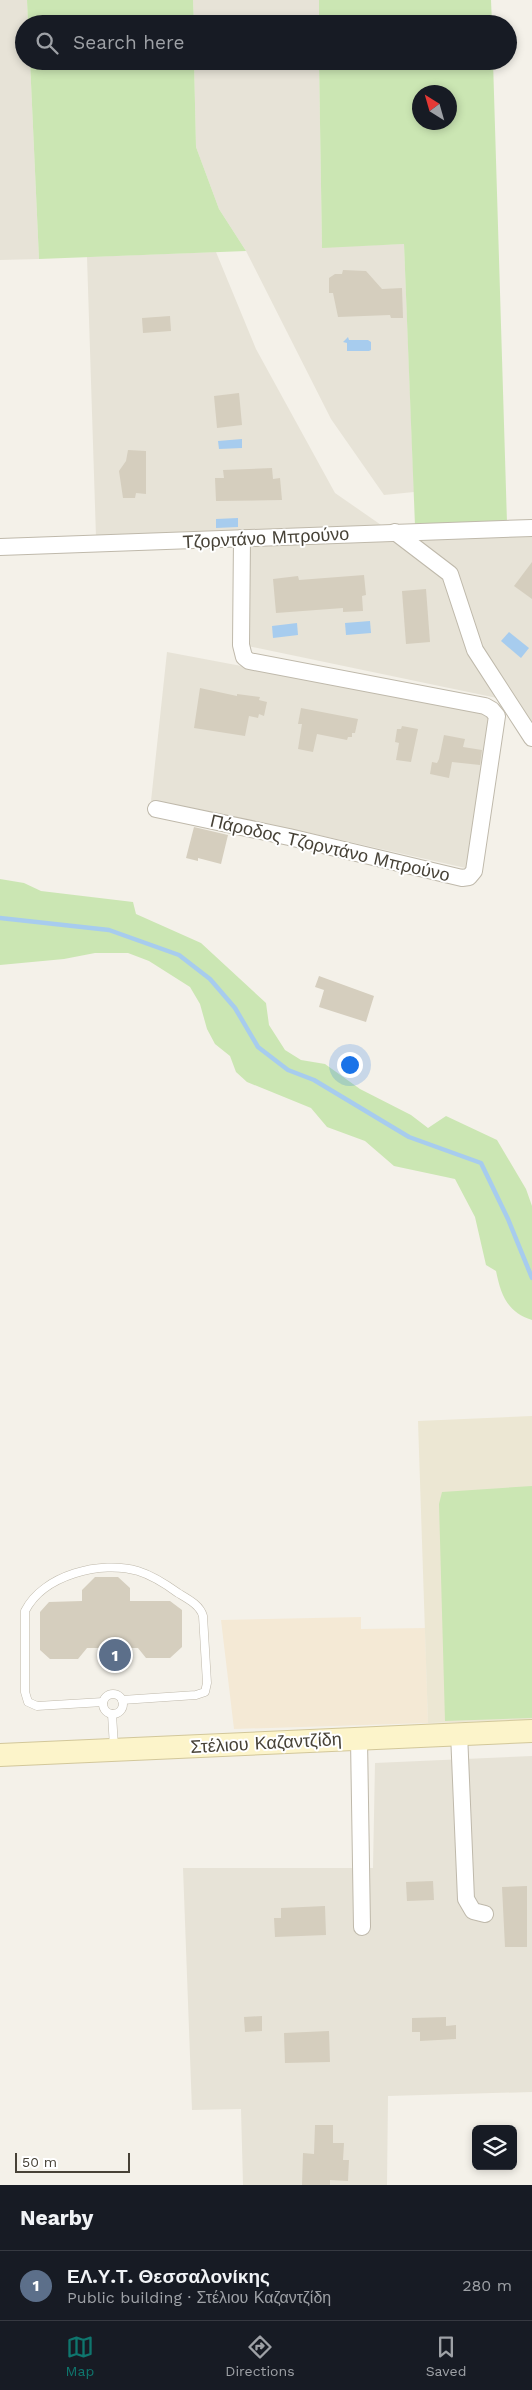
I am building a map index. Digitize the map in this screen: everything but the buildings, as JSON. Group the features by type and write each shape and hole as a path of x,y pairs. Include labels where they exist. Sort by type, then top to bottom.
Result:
{"main road":[{"name":"Στέλιου Καζαντζίδη","path":"0,1755 532,1731"}],"street":[{"name":"Τζορντάνο Μπρούνο","path":"0,547 532,528"},
{"path":"395,532 450,574 475,650 532,738"},
{"name":"Πάροδος Τζορντάνο Μπρούνο","path":"156,809 288,837 462,878 469,877 474,871 497,716 495,713 485,706 249,661 244,657 241,645 242,538"},
{"path":"459,1733 466,1899 473,1911 485,1914"},
{"path":"359,1738 362,1927"}],"lane":[{"path":"103,1702 37,1706 28,1702 25,1692 25,1611 28,1604 51,1584 87,1570 106,1568 138,1571 171,1588 200,1609 203,1616 207,1683 205,1692 196,1695 122,1700 112,1694 105,1698 103,1702 105,1710 112,1714"},
{"path":"112,1714 120,1711 123,1704 122,1700"},
{"path":"112,1714 114,1749"}],"shaded area":[{"path":"0,0 27,0 28,15 15,15 15,70 30,70 39,259 0,260"},
{"path":"193,0 319,0 319,15 194,15"},
{"path":"194,70 319,70 322,247 404,244 414,492 384,495 331,419 246,251 219,209 196,147"},
{"path":"216,252 256,349 335,493 384,527 96,537 87,257"},
{"path":"532,536 532,730 481,651 455,568 414,539"},
{"path":"394,540 446,579 497,698 248,646 248,546"},
{"path":"167,652 490,713 470,869 310,833 151,801"},
{"path":"532,1416 532,1720 428,1723 418,1421"},
{"path":"361,1617 361,1629 425,1628 428,1723 234,1729 221,1620"},
{"path":"532,1756 532,2092 388,2096 387,2185 243,2185 241,2109 192,2110 183,1868 373,1868 375,1763"}],"green space":[{"path":"27,0 193,0 194,15 28,15"},
{"path":"319,0 491,0 492,15 319,15"},
{"path":"30,70 194,70 196,147 219,209 246,251 39,259"},
{"path":"319,70 493,70 507,523 415,526 404,244 322,248"},
{"path":"0,879 24,883 41,891 133,902 136,914 201,943 266,1003 269,1025 285,1050 301,1060 325,1064 360,1089 411,1115 428,1128 446,1116 497,1140 526,1189 532,1206 532,1320 523,1317 511,1307 500,1288 496,1271 486,1265 475,1217 455,1179 394,1166 365,1141 327,1127 311,1108 247,1082 236,1072 230,1056 215,1044 207,1029 200,1004 190,987 149,961 128,953 95,953 64,959 0,965"},
{"path":"532,1486 532,1718 445,1721 439,1504 442,1492"}],"water":[{"path":"348,337 349,340 368,340 371,342 371,350 347,351 347,343 343,342"},
{"path":"242,439 242,448 219,449 218,441"},
{"path":"238,518 238,527 216,528 216,519"},
{"path":"370,621 371,633 346,635 345,623"},
{"path":"297,623 298,635 273,638 272,626"},
{"path":"509,632 529,648 521,658 501,641"}],"waterway":[{"path":"0,918 109,930 179,955 210,979 235,1008 258,1047 288,1070 314,1080 409,1137 481,1163 508,1219 532,1278"}],"place":[{"name":"ΕΛ.Υ.Τ. Θεσσαλονίκης","path":"115,1655"}]}
